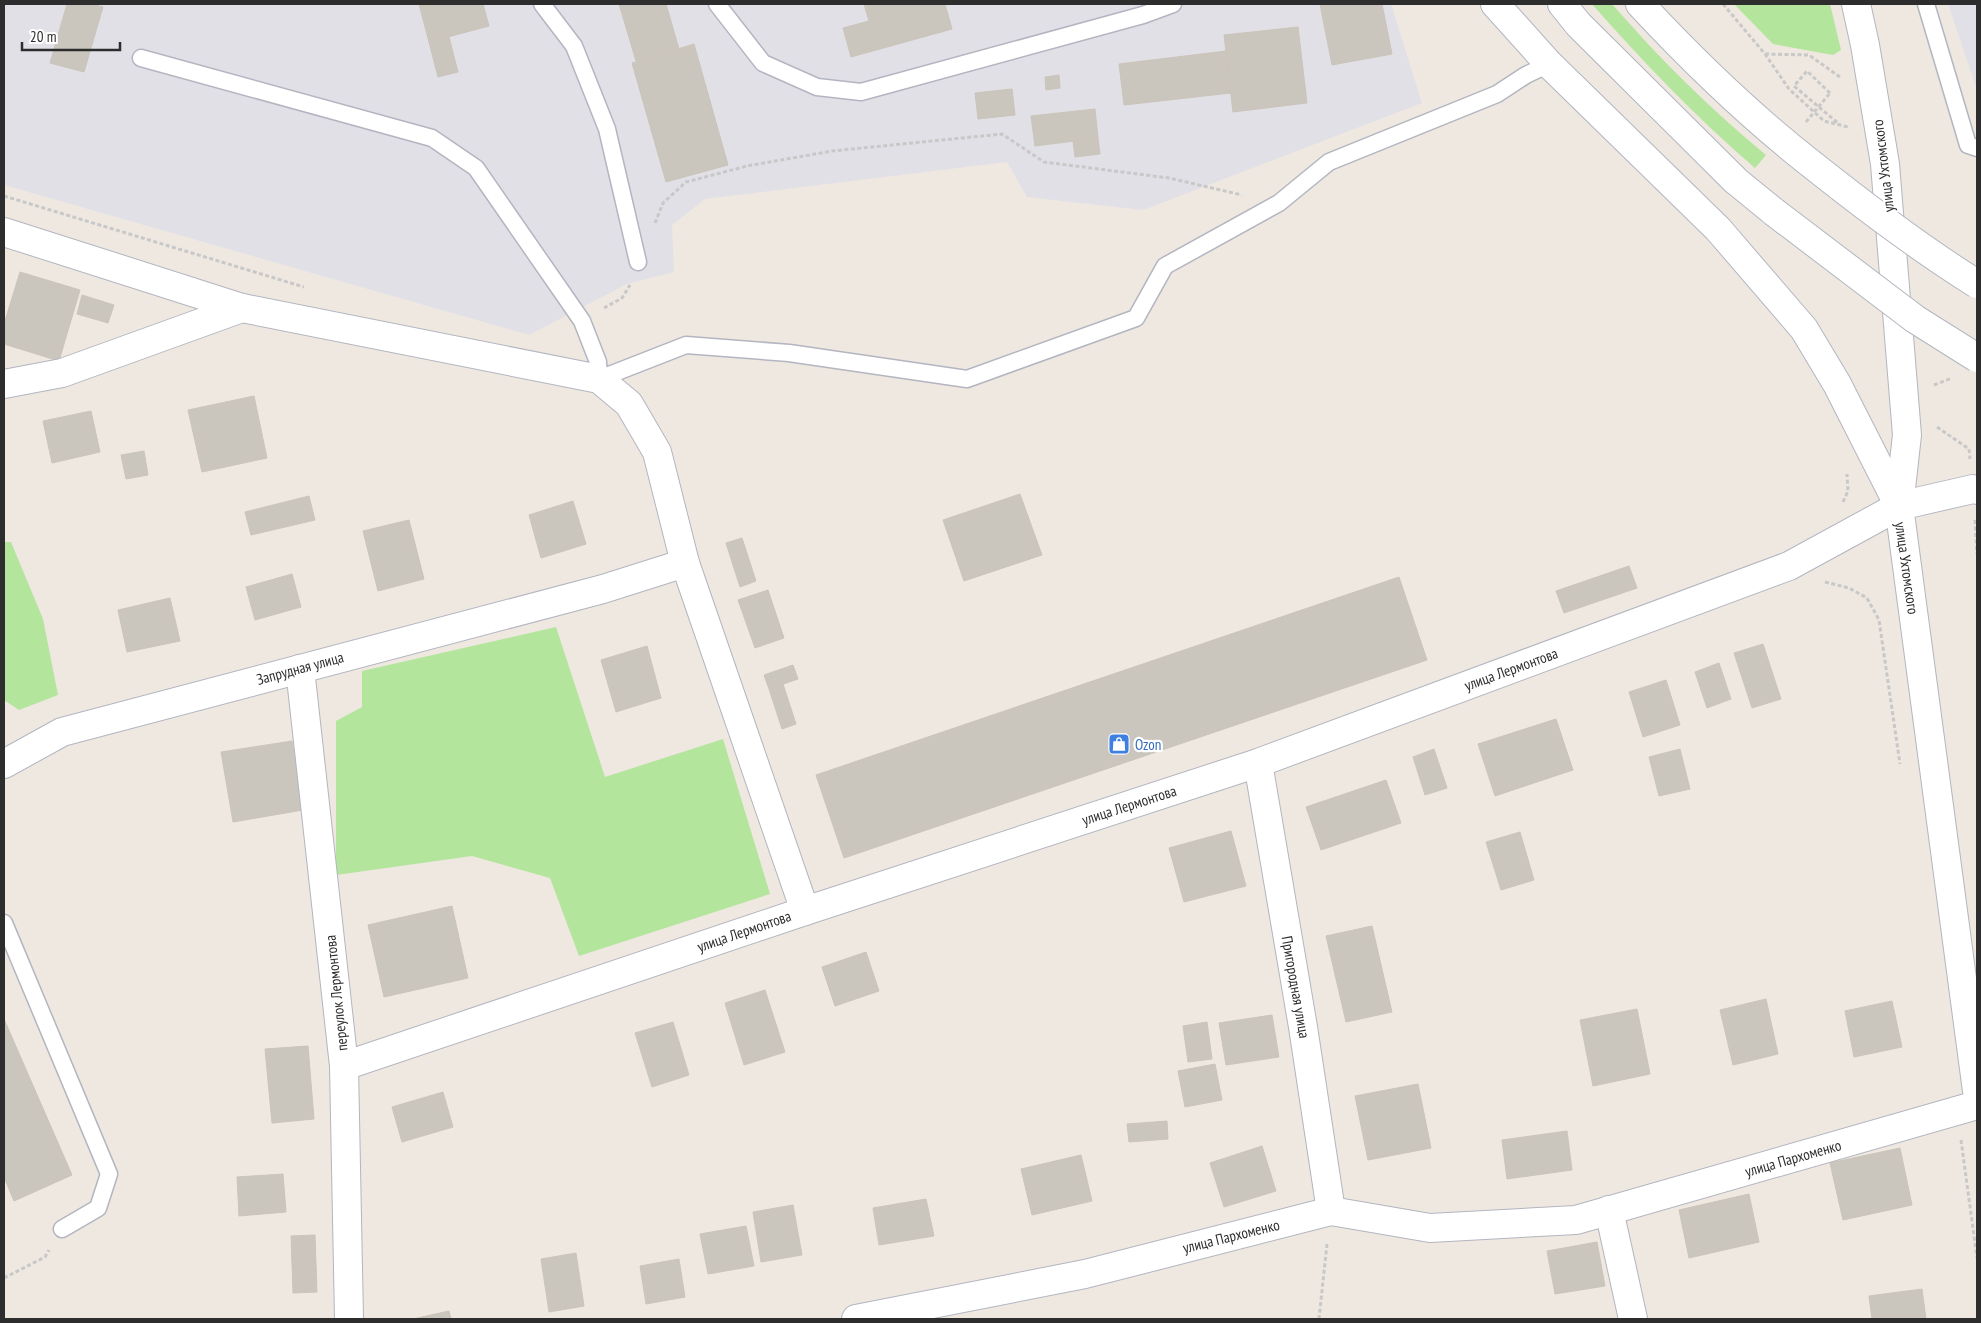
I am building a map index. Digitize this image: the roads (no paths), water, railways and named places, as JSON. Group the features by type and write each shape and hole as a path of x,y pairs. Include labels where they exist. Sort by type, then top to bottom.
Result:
{"street":[{"path":"1495,4 1550,64 1718,229 1804,329 1837,384 1899,506"},
{"path":"1562,4 1578,24 1736,181 1915,319 1977,358"},
{"path":"1640,4 1685,53 1771,132 1858,202 1940,261 1977,284"},
{"name":"улица Ухтомского","path":"1856,4 1865,45 1885,164 1907,435 1899,506 1977,1090"},
{"path":"4,232 242,308 599,379 629,404 657,452 685,563 805,911"},
{"path":"4,384 62,373 242,308"},
{"name":"улица Лермонтова","path":"344,1066 805,911 1258,763 1789,566 1899,506 1973,489 1977,490"},
{"name":"Запрудная улица","path":"4,764 62,732 603,589 685,563"},
{"name":"переулок Лермонтова","path":"300,668 344,1066 349,1319"},
{"name":"Пригородная улица","path":"1258,763 1303,1027 1331,1211"},
{"name":"улица Пархоменко","path":"856,1319 1085,1274 1331,1211 1430,1228 1576,1220 1977,1105"},
{"path":"1609,1210 1633,1319"}],"lane":[{"path":"542,4 574,46 607,129 638,262"},
{"path":"717,4 763,63 817,87 861,92 1143,15 1173,4"},
{"path":"1926,4 1968,145 1977,148"},
{"path":"141,58 432,138 476,168 582,320 598,362 599,379 686,345 789,353 967,379 1136,318 1164,266 1279,203 1329,162 1497,94 1526,75 1550,64"},
{"path":"4,923 110,1174 98,1208 62,1229"}],"place":[{"name":"Ozon","path":"1119,744"}]}
